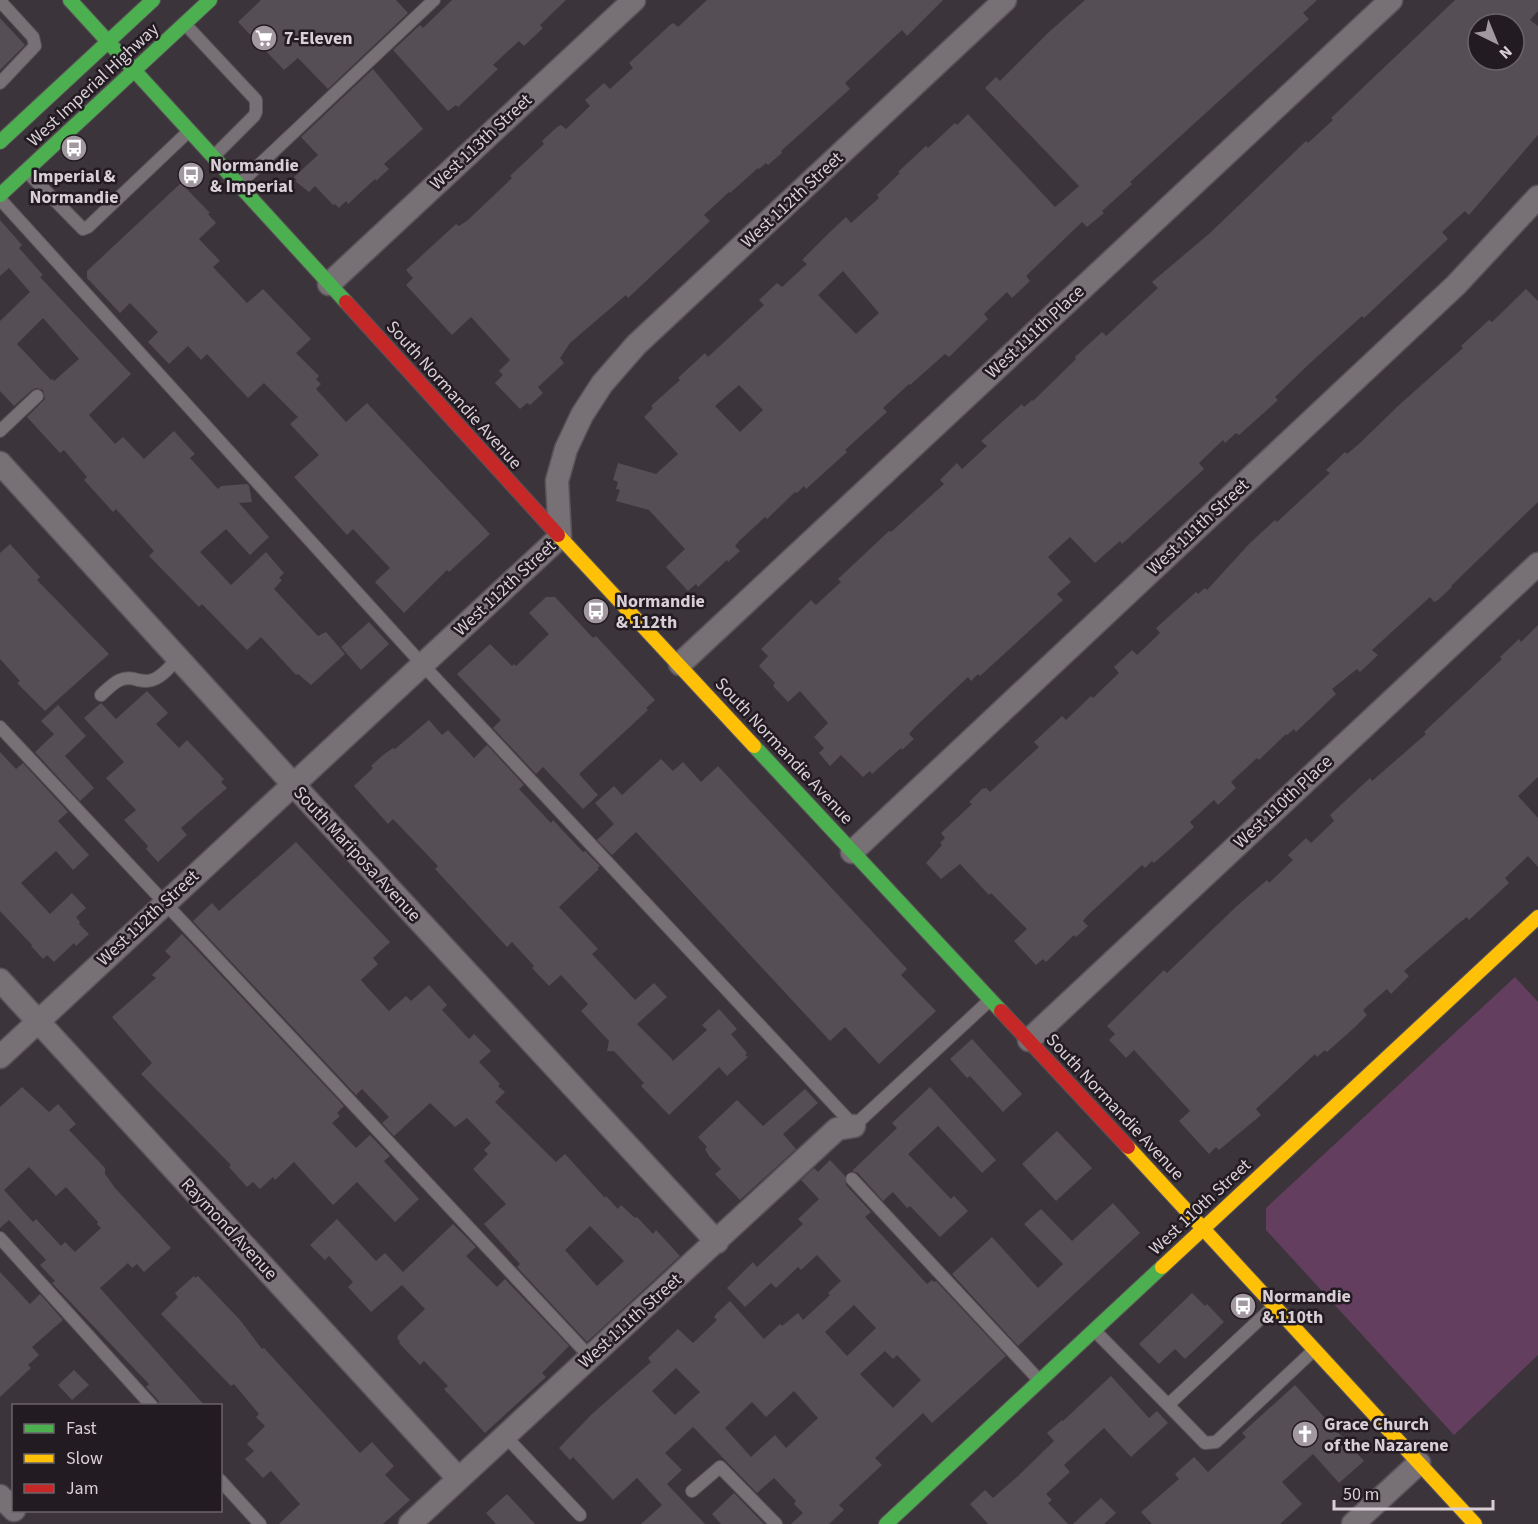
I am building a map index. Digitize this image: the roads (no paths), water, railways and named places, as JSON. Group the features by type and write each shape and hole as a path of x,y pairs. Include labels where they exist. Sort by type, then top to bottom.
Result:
{"main road":[{"name":"South Normandie Avenue","path":"70,0 560,537 1204,1228 1475,1524"},
{"name":"West Imperial Highway","path":"0,142 153,0"},
{"name":"West Imperial Highway","path":"0,197 210,0"},
{"name":"West 110th Street","path":"886,1524 1538,917"}],"street":[{"name":"West 113th Street","path":"329,284 634,0"},
{"name":"West 112th Street","path":"0,1057 560,537 557,481 566,449 578,423 602,384 636,345 1005,0"},
{"name":"West 111th Place","path":"680,664 1390,0"},
{"name":"West 111th Street","path":"852,852 1456,285 1538,196"},
{"name":"South Mariposa Avenue","path":"0,463 293,784 717,1242"},
{"name":"West 110th Place","path":"1029,1040 1538,564"},
{"name":"Raymond Avenue","path":"0,980 458,1478"},
{"name":"West 111th Street","path":"410,1524 837,1129 854,1126"},
{"path":"1353,1524 1419,1463"},
{"path":"0,1496 12,1508"},
{"path":"16,1512 26,1524"}],"lane":[{"path":"239,184 434,0"},
{"path":"0,1 33,37 35,46 0,83"},
{"path":"184,24 256,100 254,116 213,157"},
{"path":"26,171 83,229 88,227 189,131"},
{"path":"0,197 422,664 854,1126 991,999"},
{"path":"0,430 37,396"},
{"path":"101,695 125,677 145,682 153,680 178,658"},
{"path":"0,727 590,1357"},
{"path":"852,1179 1040,1381"},
{"path":"0,1238 150,1404"},
{"path":"1168,1405 1275,1306"},
{"path":"1094,1330 1205,1443 1216,1442 1315,1349"},
{"path":"505,1436 580,1515"},
{"path":"692,1491 720,1467 776,1524"},
{"path":"222,1482 260,1524"}],"place":[{"name":"7-Eleven","path":"264,38"},
{"name":"Imperial & Normandie","path":"74,148"},
{"name":"Normandie & Imperial","path":"191,175"},
{"name":"Normandie & 112th","path":"596,611"},
{"name":"Normandie & 110th","path":"1243,1306"},
{"name":"Grace Church of the Nazarene","path":"1305,1434"}]}
